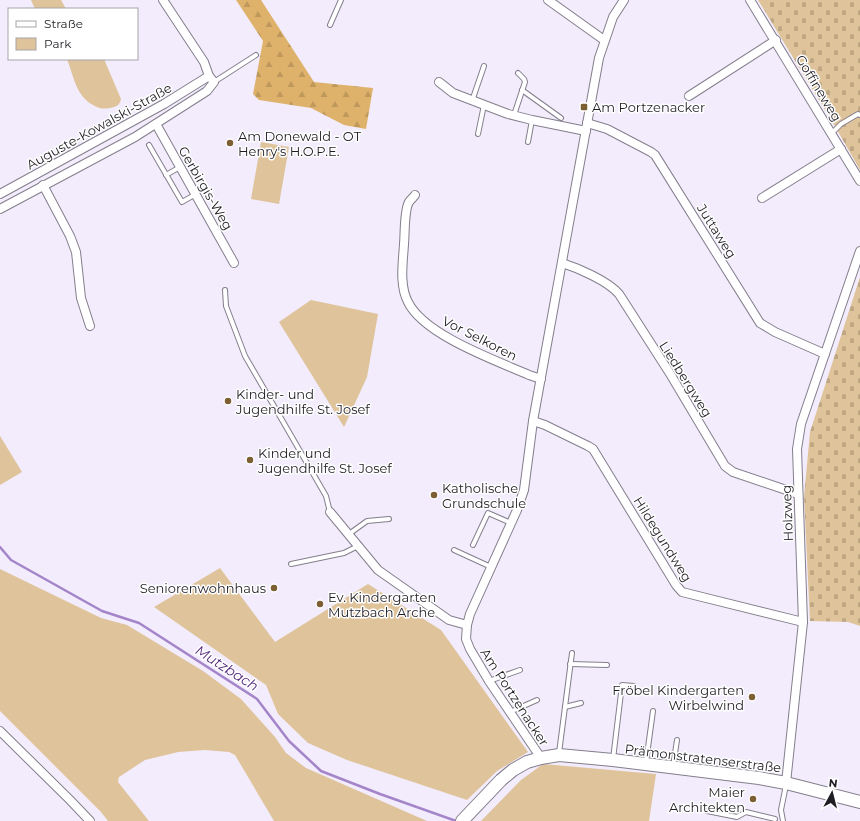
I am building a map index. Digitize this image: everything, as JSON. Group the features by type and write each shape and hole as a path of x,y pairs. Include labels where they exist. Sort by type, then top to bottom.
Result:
{"main road":[{"name":"Prämonstratenserstraße","path":"466,817 501,780 513,770 527,762 559,755 673,767 786,783 860,802"}],"street":[{"path":"163,0 204,62 212,79"},
{"path":"548,0 604,40"},
{"name":"Am Portzenacker","path":"541,758 489,681 470,649 466,639 467,625 470,614 517,510 524,490 533,422 599,58 613,17 624,0"},
{"name":"Goffineweg","path":"750,0 776,40 860,181"},
{"path":"689,96 776,40"},
{"name":"Auguste-Kowalski-Straße","path":"0,209 156,124 207,91 212,79"},
{"name":"Auguste-Kowalski-Straße","path":"0,194 212,79"},
{"name":"Juttaweg","path":"439,82 453,93 514,116 532,120 607,129 651,152 655,155 760,323 775,332 825,354"},
{"name":"Gerbirgis-Weg","path":"156,124 234,263"},
{"path":"762,198 841,149"},
{"name":"Auguste-Kowalski-Straße","path":"43,185 70,236 76,252 82,298 90,326"},
{"name":"Vor Selkoren","path":"415,195 409,203 402,270 407,301 420,318 434,329 461,344 529,376 541,379"},
{"name":"Holzweg","path":"786,783 803,622 797,449 801,424 860,251"},
{"name":"Liedbergweg","path":"562,263 574,266 611,286 619,294 669,372 725,466 733,472 798,494"},
{"name":"Hildegundweg","path":"533,422 545,425 588,446 593,450 676,585 682,592 803,622"},
{"path":"330,512 378,570 449,620 467,625"},
{"path":"0,731 90,821"}],"lane":[{"path":"330,25 341,0"},
{"path":"212,79 256,55"},
{"path":"472,101 484,66"},
{"path":"514,116 525,80 518,73"},
{"path":"522,90 561,118"},
{"path":"478,134 484,105"},
{"path":"832,133 841,124 858,114 860,115"},
{"path":"528,142 532,120"},
{"path":"149,146 182,202 196,194"},
{"path":"166,175 180,167"},
{"path":"225,290 226,306 245,356 326,496 330,512"},
{"path":"473,545 488,513 511,523"},
{"path":"349,535 367,520 389,519"},
{"path":"290,564 344,553 358,546"},
{"path":"454,550 491,567"},
{"path":"559,755 572,653"},
{"path":"570,664 607,665"},
{"path":"489,681 520,670"},
{"path":"613,760 622,685 634,686"},
{"path":"510,712 537,700"},
{"path":"565,707 581,703"},
{"path":"646,764 653,711"},
{"path":"673,767 677,740"},
{"path":"707,810 737,817 746,812 774,820 781,810 784,802 786,783"},
{"path":"781,810 783,821"}],"green space":[{"path":"31,0 61,0 65,8 35,8"},
{"path":"236,0 261,0 314,82 373,88 366,129 344,125 311,108 259,100 253,94 263,41"},
{"path":"758,0 860,0 860,170 836,128"},
{"path":"67,60 104,60 121,99 119,104 112,108 106,109 97,107 84,97 76,86"},
{"path":"261,142 289,147 279,204 251,199"},
{"path":"860,277 860,626 848,622 810,621 804,497 810,432"},
{"path":"311,300 378,314 367,377 344,427 279,322"},
{"path":"0,436 22,472 0,485"},
{"path":"220,568 275,642 368,584 441,630 528,752 497,771 467,800 347,760 308,743 278,714 266,685 154,607"},
{"path":"0,569 101,618 127,625 203,671 241,699 275,737 286,753 306,768 427,821 274,821 235,755 229,752 205,750 178,752 145,760 119,777 118,782 149,821 108,821 101,812 0,711"},
{"path":"543,764 656,774 649,821 481,821 521,780"}],"waterway":[{"name":"Mutzbach","path":"0,547 11,560 102,611 139,623 257,699 289,741 321,771 456,821"}],"place":[{"name":"Am Portzenacker","path":"584,107"},
{"name":"Am Donewald - OT Henry's H.O.P.E.","path":"230,143"},
{"name":"Kinder- und Jugendhilfe St. Josef","path":"228,401"},
{"name":"Kinder und Jugendhilfe St. Josef","path":"250,460"},
{"name":"Katholische Grundschule","path":"434,495"},
{"name":"Seniorenwohnhaus","path":"274,588"},
{"name":"Ev. Kindergarten Mutzbach Arche","path":"320,604"},
{"name":"Fröbel Kindergarten Wirbelwind","path":"752,697"},
{"name":"Maier Architekten","path":"753,799"}]}
